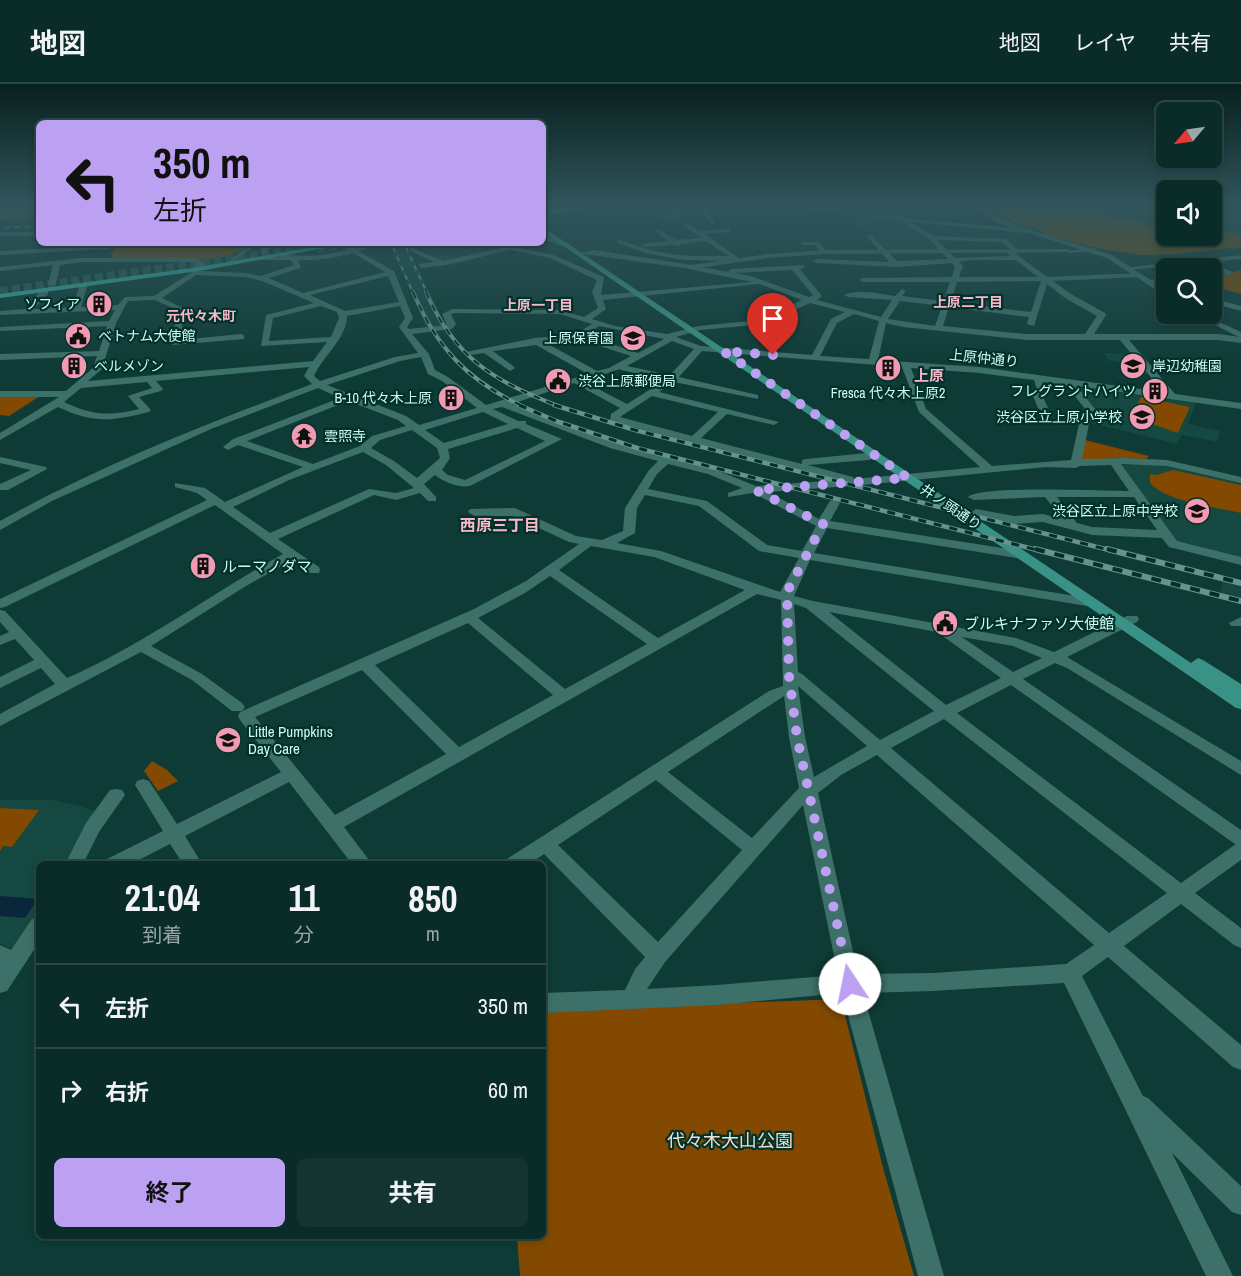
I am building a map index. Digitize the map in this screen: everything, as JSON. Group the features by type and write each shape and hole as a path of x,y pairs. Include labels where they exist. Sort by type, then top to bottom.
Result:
{"main road":[{"path":"121,275 198,269 232,260"},
{"path":"0,291 75,286 84,280 169,273 245,260"},
{"name":"井ノ頭通り","path":"586,260 607,285 628,286 645,295"},
{"name":"井ノ頭通り","path":"592,260 873,454 976,513 1241,704"},
{"path":"0,296 84,280 172,270 169,273"},
{"name":"井ノ頭通り","path":"695,329 735,352 1093,603 1128,621 1239,687"}],"street":[{"path":"88,268 92,260"},
{"path":"0,270 92,260 197,260 198,269"},
{"path":"262,278 298,266 294,260"},
{"path":"370,260 391,273 409,318 403,326 416,346 426,354 431,372 484,409 552,440"},
{"path":"435,260 443,263"},
{"path":"421,266 457,260"},
{"path":"561,260 596,274 607,285 597,298"},
{"path":"631,260 719,272 883,320 938,328 1027,337 1241,337"},
{"path":"661,264 668,260"},
{"path":"692,267 734,260"},
{"path":"850,260 872,295"},
{"path":"892,260 907,279"},
{"path":"938,328 959,266 953,260"},
{"path":"719,272 816,264 934,263 956,260"},
{"path":"1022,260 1068,296 1102,315 1087,338"},
{"path":"1112,260 1156,287"},
{"path":"27,312 44,294 57,262"},
{"path":"1128,268 1156,265"},
{"path":"0,604 221,503 364,448 376,438 503,404 621,367 670,338 695,329 762,322 818,296 794,267"},
{"path":"156,298 198,269 262,278 337,308 344,314"},
{"path":"1222,270 1229,274"},
{"path":"303,296 391,273"},
{"path":"863,280 1045,279 1138,275"},
{"path":"873,362 883,320 898,298 907,279"},
{"path":"1027,337 1045,279"},
{"path":"76,310 84,280"},
{"path":"1147,281 1156,280"},
{"path":"597,298 760,284"},
{"path":"848,295 872,295 1034,315"},
{"path":"0,437 58,403 98,369 112,323 125,299 156,298 181,309 175,343 241,337"},
{"path":"586,319 602,309 597,298"},
{"path":"322,303 269,317 264,344 334,339"},
{"path":"344,314 402,303"},
{"path":"1222,303 1241,309"},
{"path":"0,313 120,307"},
{"name":"上原仲通り","path":"407,332 449,327 452,324 444,309 553,311 670,338 700,348 905,364 1241,406"},
{"path":"815,357 834,321 852,312"},
{"path":"269,538 373,491 396,497 419,487 445,458 442,447 397,415 318,385 309,376 342,327 344,314"},
{"path":"0,329 112,323"},
{"path":"578,336 599,323"},
{"path":"1216,324 1241,337"},
{"path":"470,352 578,336 640,356"},
{"path":"1123,338 1172,398"},
{"path":"535,341 597,375"},
{"path":"700,348 671,378 615,416 614,419 863,482"},
{"path":"487,351 510,368"},
{"path":"0,357 104,353"},
{"path":"0,526 48,499 168,444 318,385 398,359 426,354"},
{"path":"0,364 11,357"},
{"path":"77,385 150,380 248,367 315,364"},
{"path":"905,364 922,410 989,469"},
{"path":"621,367 755,398"},
{"path":"1038,379 1042,392 1037,393 1043,408"},
{"path":"58,403 81,414 113,418 146,410 133,396 158,389 150,380"},
{"path":"575,380 627,408"},
{"path":"1070,384 1075,393 1087,402 1091,410 1084,423 1075,465"},
{"path":"650,393 774,422"},
{"path":"0,394 66,394"},
{"path":"312,467 233,444 348,398"},
{"path":"503,404 614,446 768,489"},
{"path":"693,440 725,411"},
{"path":"442,447 536,418"},
{"path":"435,470 444,477 466,484 574,431"},
{"path":"364,448 390,463 432,499"},
{"path":"806,462 869,457 873,454"},
{"path":"361,861 246,716 430,636 465,610 510,596 597,543 629,534 631,508 653,472 666,459"},
{"path":"0,460 42,469 4,488 0,487"},
{"path":"1114,462 1173,544 1241,561"},
{"path":"732,495 755,490 1046,464 1159,462 1241,480"},
{"path":"701,465 745,477 743,482"},
{"path":"743,482 823,524 1022,555"},
{"path":"179,484 201,490 314,570"},
{"path":"642,491 703,503 759,547 1093,603"},
{"path":"974,497 1048,493 1136,494"},
{"path":"1048,493 1072,526"},
{"path":"834,503 788,587 790,684 797,737 850,984 932,1276"},
{"path":"474,512 515,512 573,539 679,561 756,589 811,605 1008,640 1057,658 1241,769"},
{"path":"976,513 1014,520 1043,518 1092,531 1165,534"},
{"path":"0,721 65,685 99,670 293,554"},
{"path":"550,570 657,644"},
{"path":"332,825 756,589"},
{"path":"811,605 945,712 1241,939"},
{"path":"465,610 564,696"},
{"path":"0,614 65,685"},
{"path":"632,998 642,976 658,956 809,790 835,771 878,746 1128,621"},
{"path":"938,627 1241,839"},
{"path":"0,641 18,633"},
{"path":"141,646 197,677 237,707"},
{"path":"0,683 44,661"},
{"path":"364,663 457,755"},
{"path":"519,861 782,691 797,677 1241,1059"},
{"path":"656,771 753,849"},
{"path":"120,861 291,774"},
{"path":"142,785 192,861"},
{"path":"76,861 92,828 116,795"},
{"path":"545,844 658,956"},
{"path":"546,1003 717,995 850,984 1070,974 1241,850"},
{"path":"0,984 8,958 36,928"},
{"path":"1070,974 1220,1276"},
{"path":"1131,1097 1241,1203"}],"shaded area":[{"path":"397,260 414,260 445,325 426,327"},
{"name":"岸辺幼稚園","path":"1103,353 1135,354 1150,374 1131,373 1118,361 1110,361"},
{"name":"渋谷区立上原小学校","path":"1075,387 1196,403 1188,424 1220,431 1217,442 1182,435 1177,444 1091,423 1094,410"},
{"name":"渋谷区立上原中学校","path":"1122,465 1166,466 1241,482 1241,558 1174,540"},
{"path":"1223,577 1241,581 1241,604 1220,599"},
{"path":"0,800 53,800 96,812 70,861 36,861 36,918 23,940 14,947 8,948 0,943"}],"green space":[{"path":"120,260 203,260 191,261"},
{"path":"1241,270 1241,294 1222,289 1222,275"},
{"path":"0,395 40,396 9,416 0,415"},
{"path":"1141,397 1190,407 1178,433 1131,417"},
{"path":"1085,440 1149,456 1146,459 1115,458 1079,462"},
{"path":"1173,470 1241,485 1241,513 1180,499 1168,495 1150,483 1150,474 1156,475"},
{"path":"152,761 167,770 178,781 158,791 144,771"},
{"path":"0,808 39,810 12,847 3,846 0,851"},
{"name":"代々木大山公園","path":"841,999 882,1164 914,1276 520,1276 517,1239 546,1239 546,1010"}],"water":[{"path":"0,896 36,899 25,918 0,916"}],"tunnel":[{"path":"0,291 223,260"}],"railway":[{"path":"398,260 413,293"},
{"path":"412,260 427,293"},
{"path":"413,292 432,330 456,360 485,385 522,406"},
{"path":"426,292 437,315 450,334 478,364 514,386 558,406"},
{"path":"519,405 556,421 637,448 1041,551"},
{"path":"554,405 635,430 1113,551"},
{"path":"1035,549 1241,601"},
{"path":"1107,549 1241,583"}],"place":[{"name":"ソフィア","path":"99,304"},
{"name":"ベトナム大使館","path":"78,336"},
{"name":"上原保育園","path":"633,338"},
{"name":"ベルメゾン","path":"74,366"},
{"name":"岸辺幼稚園","path":"1133,366"},
{"name":"Fresca 代々木上原2","path":"888,368"},
{"name":"渋谷上原郵便局","path":"558,381"},
{"name":"フレグラントハイツ","path":"1155,391"},
{"name":"B-10 代々木上原","path":"451,398"},
{"name":"渋谷区立上原小学校","path":"1142,417"},
{"name":"雲照寺","path":"304,436"},
{"name":"渋谷区立上原中学校","path":"1197,511"},
{"name":"ルーマノダマ","path":"203,566"},
{"name":"ブルキナファソ大使館","path":"945,623"},
{"name":"Little Pumpkins Day Care","path":"228,740"}],"district":[{"name":"上原二丁目","path":"968,302"},
{"name":"上原一丁目","path":"538,305"},
{"name":"元代々木町","path":"201,316"},
{"name":"上原","path":"929,375"},
{"name":"西原三丁目","path":"500,525"}],"route":[{"path":"773,355 723,351 908,478 755,490 812,521 823,524 788,587 789,676 797,737 850,984"}]}
